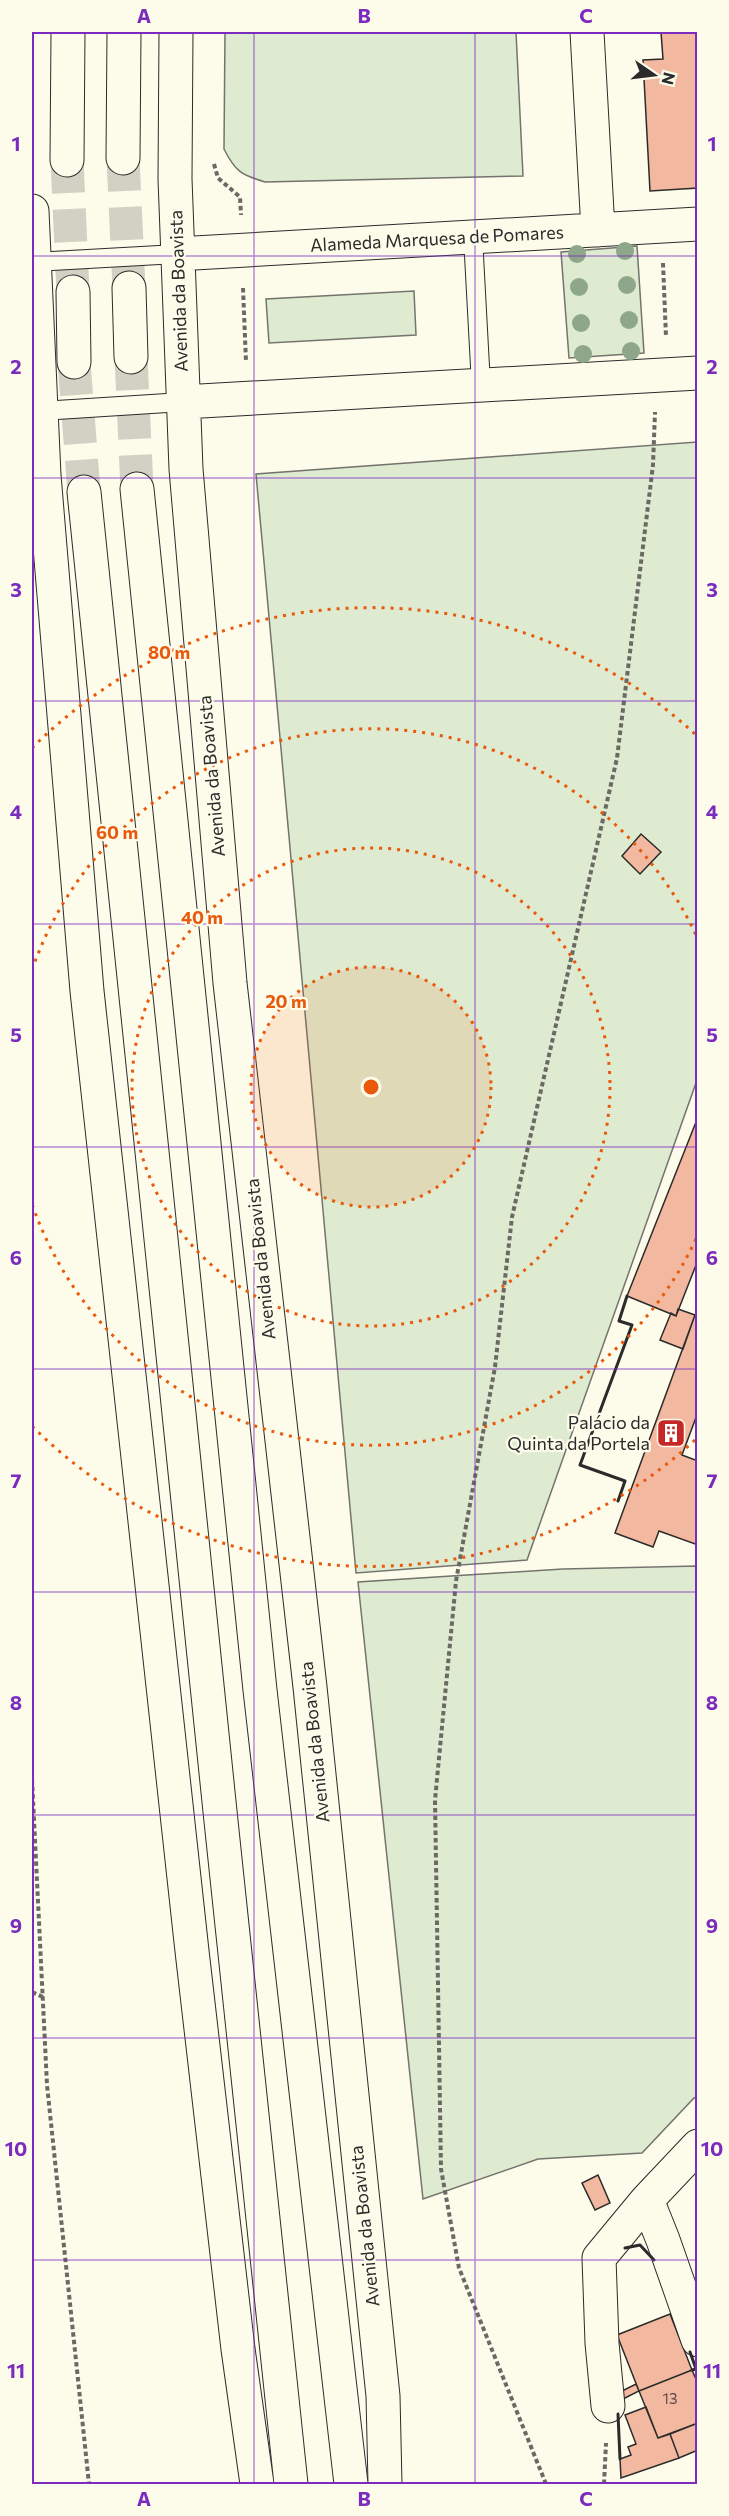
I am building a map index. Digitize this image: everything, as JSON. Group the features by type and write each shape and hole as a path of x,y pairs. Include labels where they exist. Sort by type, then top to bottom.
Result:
{"main road":[{"path":"66,160 68,32"},
{"path":"123,158 124,32"},
{"name":"Avenida da Boavista","path":"176,32 177,254 187,481 230,983 318,1769 383,2396 385,2484"},
{"path":"587,32 598,230"},
{"path":"32,211 44,475 87,991 192,1951 238,2349 257,2484"},
{"name":"Alameda Marquesa de Pomares","path":"177,254 698,224"},
{"path":"129,288 131,357"},
{"path":"73,292 74,362"},
{"path":"183,402 698,373"},
{"path":"136,489 257,1666 351,2484"},
{"path":"84,492 133,1000 210,1705 291,2484"},
{"path":"608,2406 602,2343 599,2258 647,2200 691,2160"},
{"path":"647,2200 698,2340"}],"lane":[{"path":"473,237 481,385"},
{"path":"34,262 177,254"},
{"path":"41,411 183,402"}],"path":[{"path":"240,197 247,398"},
{"path":"662,254 666,346"},
{"path":"546,2484 459,2268 441,2169 435,1800 456,1581 495,1367 512,1217 617,758 652,465 655,415 651,376"},
{"path":"32,1779 47,2085 89,2484"},
{"path":"32,1992 43,1997"}],"green space":[{"path":"225,32 516,32 523,176 265,182 250,177 235,167 224,149"},
{"path":"637,246 644,353 569,358 561,252"},
{"path":"414,291 416,335 269,343 266,299"},
{"path":"697,442 697,1080 527,1560 356,1573 256,474"},
{"path":"697,1566 697,2097 642,2153 538,2159 423,2199 358,1582 563,1569"}],"building":[{"path":"661,32 698,32 698,188 650,191 643,60 663,59"},
{"path":"641,834 661,852 640,874 622,856"},
{"path":"698,1117 698,1260 676,1316 627,1296"},
{"path":"678,1309 695,1315 683,1349 660,1340 671,1313 676,1316"},
{"name":"Palácio da Quinta da Portela","path":"695,1315 698,1316 698,1412 682,1455 698,1461 698,1545 659,1531 653,1547 615,1533"},
{"path":"598,2175 610,2203 595,2210 582,2183"},
{"path":"670,2314 692,2370 639,2391 617,2335"},
{"path":"692,2370 698,2384 698,2423 658,2438 639,2391"},
{"path":"636,2384 639,2391 617,2402 616,2394"},
{"path":"646,2407 658,2438 670,2434 679,2458 621,2478 620,2459 631,2455 628,2447 636,2444 625,2415"},
{"path":"698,2423 698,2450 679,2458 670,2434"}],"tunnel":[{"path":"123,158 129,288"},
{"path":"67,160 73,292"},
{"path":"131,357 137,489"},
{"path":"74,362 84,492"}],"wall":[{"path":"618,1501 625,1481 580,1465 632,1325 619,1321 627,1296"},
{"path":"625,2248 640,2245 654,2260"},
{"path":"690,2352 696,2369 692,2370"},
{"path":"618,2414 620,2459"}],"place":[{"name":"Palácio da Quinta da Portela","path":"671,1433"}]}
